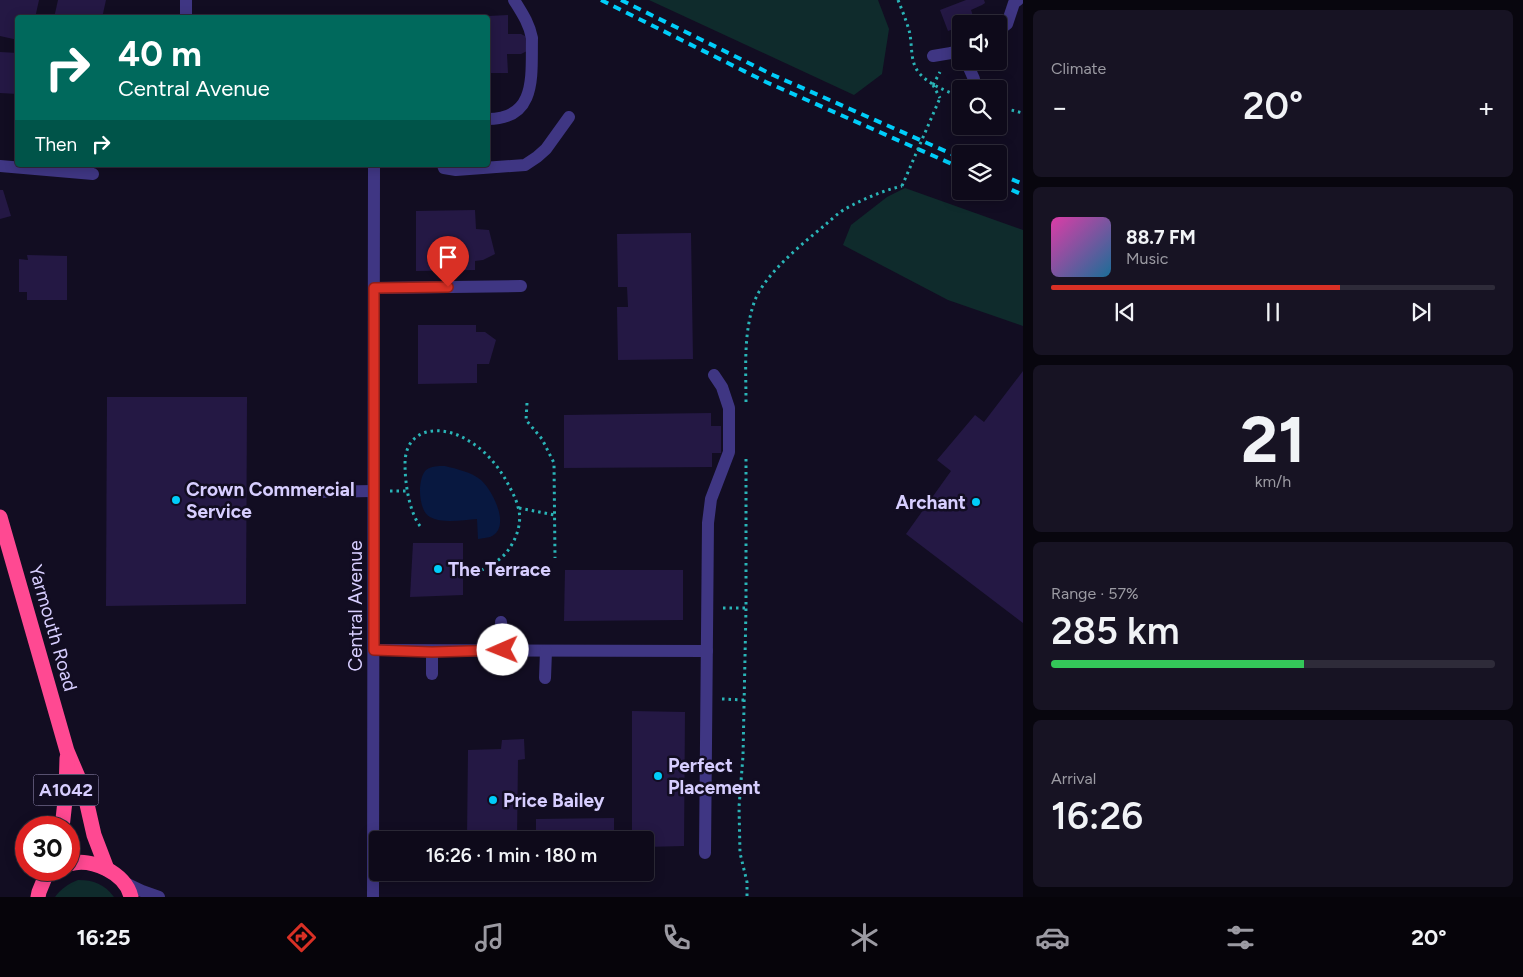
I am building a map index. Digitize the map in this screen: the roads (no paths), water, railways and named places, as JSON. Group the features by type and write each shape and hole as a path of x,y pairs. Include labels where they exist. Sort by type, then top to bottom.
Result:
{"highway":[{"name":"Yarmouth Road","path":"0,517 67,751 84,791 94,835 108,869"},
{"name":"Yarmouth Road","path":"63,816 67,751"},
{"name":"Yarmouth Road","path":"80,863 96,864 108,869 123,882 131,897"}],"street":[{"path":"186,0 186,15"},
{"path":"490,118 502,118 519,109 528,96 530,87 532,38 530,25 514,0"},
{"path":"1007,24 1014,3 1018,0"},
{"path":"933,56 952,53"},
{"path":"970,70 974,79"},
{"path":"444,167 456,170 525,164 546,150 569,117"},
{"path":"0,166 93,174"},
{"name":"Central Avenue","path":"373,897 374,167"},
{"path":"374,288 521,286"},
{"path":"705,853 708,523 711,499 729,452 729,408 722,387 714,375"},
{"path":"309,492 374,491"},
{"path":"502,622 503,650"},
{"path":"374,650 432,652 503,650 708,651"},
{"path":"545,678 546,651"},
{"path":"432,652 432,674"},
{"path":"123,882 159,897"}],"water":[{"path":"445,466 477,477 491,492 498,509 500,526 490,537 478,539 477,519 441,520 426,514 420,495 423,474 430,468"}],"railway":[{"path":"601,0 766,82 952,164"},
{"path":"621,0 773,75 952,154"},
{"path":"1007,177 1023,184"},
{"path":"1007,188 1023,195"}],"place":[{"name":"Crown Commercial Service","path":"176,500"},
{"name":"Archant","path":"976,502"},
{"name":"The Terrace","path":"438,569"},
{"name":"Perfect Placement","path":"658,776"},
{"name":"Price Bailey","path":"493,800"}]}
